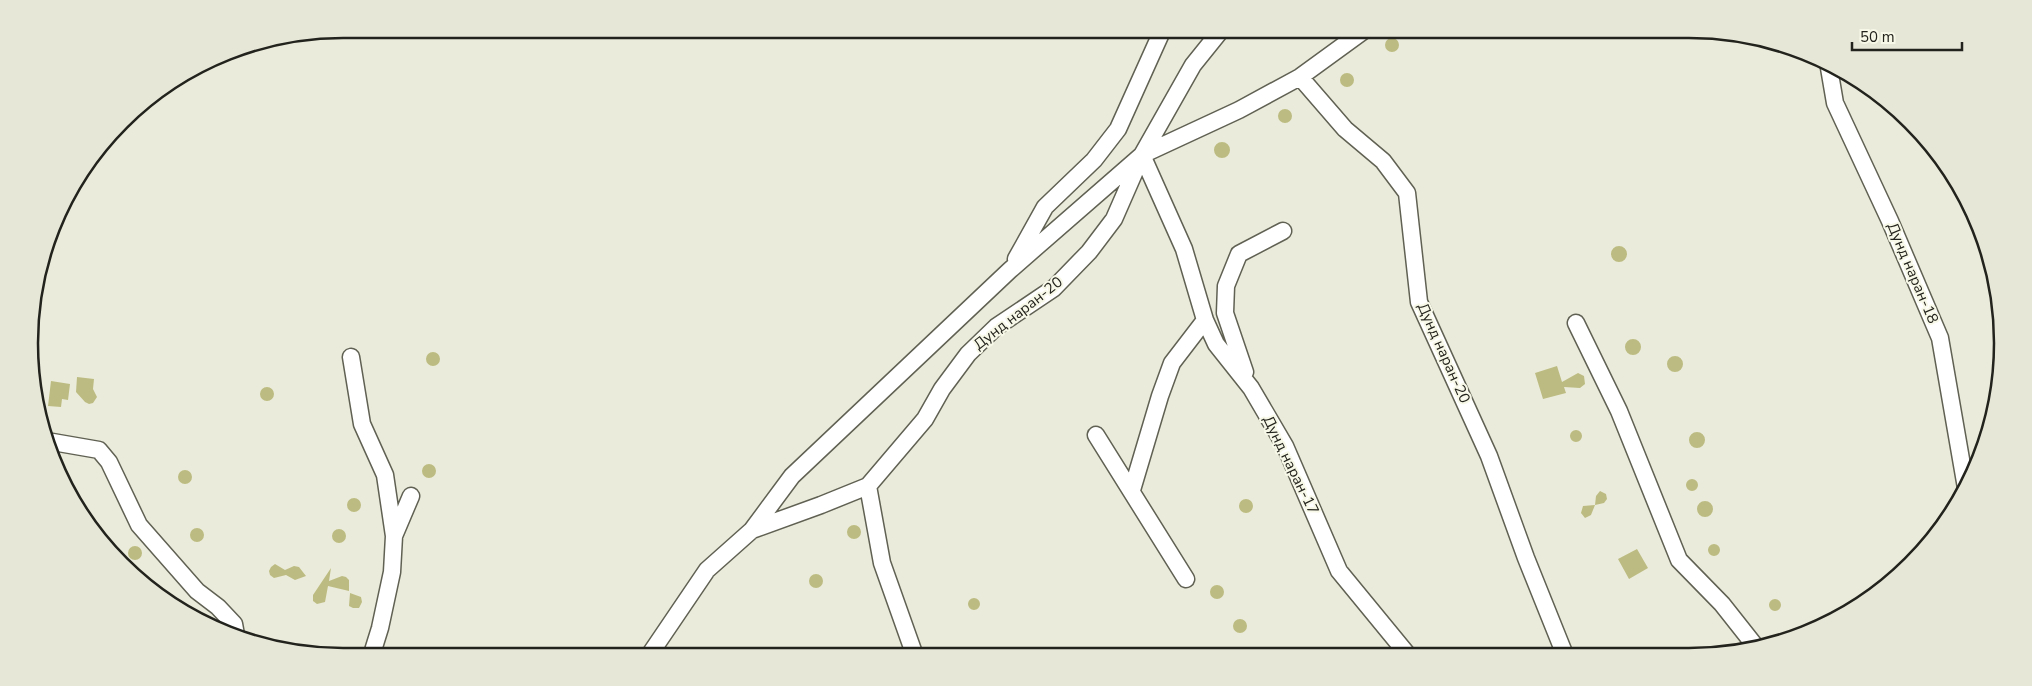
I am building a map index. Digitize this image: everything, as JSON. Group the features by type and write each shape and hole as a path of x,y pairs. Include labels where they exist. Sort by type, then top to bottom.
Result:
{"street":[{"path":"1010,270 1045,207 1094,160 1118,129 1159,37"},
{"name":"Дунд наран-20","path":"654,648 708,570 752,530 868,486 925,419 942,389 968,354 996,327 1054,288 1089,252 1114,219 1142,155 1193,65 1216,37"},
{"path":"752,530 792,476 1010,270 1142,155 1240,110 1300,76 1355,37"},
{"name":"Дунд наран-18","path":"1830,72 1836,103 1890,221 1940,338 1964,476"},
{"name":"Дунд наран-20","path":"1300,76 1345,129 1383,161 1407,193 1419,302 1489,456 1526,558 1562,648"},
{"name":"Дунд наран-17","path":"1142,155 1184,249 1205,320 1216,344 1251,388 1285,446 1339,572 1402,648"},
{"path":"1251,388 1225,313 1226,286 1239,254 1283,231"},
{"path":"1132,490 1160,396 1172,363 1205,320"},
{"path":"1576,323 1619,411 1679,560 1722,604 1752,642"},
{"path":"350,357 362,424 385,475 394,536 392,572 374,648"},
{"path":"1096,435 1186,579"},
{"path":"54,442 99,450 109,462 139,525 192,585 218,607 234,624 235,628"},
{"path":"868,486 882,563 912,648"},
{"path":"394,536 411,496"}],"building":[{"path":"1392,38 1397,40 1399,45 1397,50 1392,52 1387,50 1385,45 1387,40"},
{"path":"1344,73 1350,73 1354,80 1350,87 1344,87 1340,83 1340,77"},
{"path":"1282,109 1288,109 1292,116 1288,123 1282,123 1278,119 1278,113"},
{"path":"1222,142 1228,144 1230,150 1228,156 1222,158 1216,156 1214,150 1216,144"},
{"path":"1619,246 1625,248 1627,254 1625,260 1619,262 1613,260 1611,254 1613,248"},
{"path":"1633,339 1639,341 1641,347 1639,353 1633,355 1627,353 1625,347 1627,341"},
{"path":"433,352 438,354 440,359 438,364 433,366 428,364 426,359 428,354"},
{"path":"1675,356 1681,358 1683,364 1681,370 1675,372 1669,370 1667,364 1669,358"},
{"path":"1557,366 1562,382 1578,373 1584,376 1585,384 1580,388 1564,387 1566,393 1543,399 1535,373"},
{"path":"77,377 94,379 93,389 97,397 93,403 85,402 76,392"},
{"path":"51,381 70,384 68,400 62,399 61,407 48,406"},
{"path":"267,387 272,389 274,394 272,399 267,401 262,399 260,394 262,389"},
{"path":"1574,430 1578,430 1582,436 1578,442 1574,442 1570,438 1570,434"},
{"path":"1697,432 1703,434 1705,440 1703,446 1697,448 1691,446 1689,440 1691,434"},
{"path":"429,464 434,466 436,471 434,476 429,478 424,476 422,471 424,466"},
{"path":"185,470 190,472 192,477 190,482 185,484 180,482 178,477 180,472"},
{"path":"1690,479 1694,479 1698,485 1694,491 1690,491 1686,487 1686,483"},
{"path":"1600,491 1606,494 1607,499 1604,503 1595,505 1596,496"},
{"path":"354,498 359,500 361,505 359,510 354,512 349,510 347,505 349,500"},
{"path":"1243,499 1249,499 1253,506 1249,513 1243,513 1239,509 1239,503"},
{"path":"1705,501 1713,509 1705,517 1697,509"},
{"path":"1595,505 1591,515 1585,518 1581,513 1583,506"},
{"path":"854,525 859,527 861,532 859,537 854,539 849,537 847,532 849,527"},
{"path":"197,528 202,530 204,535 202,540 197,542 192,540 190,535 192,530"},
{"path":"339,529 344,531 346,536 344,541 339,543 334,541 332,536 334,531"},
{"path":"1714,544 1720,550 1714,556 1708,550"},
{"path":"135,546 140,548 142,553 140,558 135,560 130,558 128,553 130,548"},
{"path":"1637,549 1648,568 1629,579 1618,559"},
{"path":"275,564 285,570 294,566 299,567 306,576 295,580 286,575 274,578 270,575 269,571"},
{"path":"331,568 329,581 342,576 346,577 349,580 349,591 328,586 325,602 317,604 313,601 313,595"},
{"path":"816,574 821,576 823,581 821,586 816,588 811,586 809,581 811,576"},
{"path":"1214,585 1220,585 1224,592 1220,599 1214,599 1210,595 1210,589"},
{"path":"350,593 361,597 362,602 359,608 349,606"},
{"path":"976,598 979,599 979,609 972,610 969,609 968,602 969,599"},
{"path":"1775,599 1781,605 1775,611 1769,605"},
{"path":"1237,619 1243,619 1247,626 1243,633 1237,633 1233,629 1233,623"}]}
